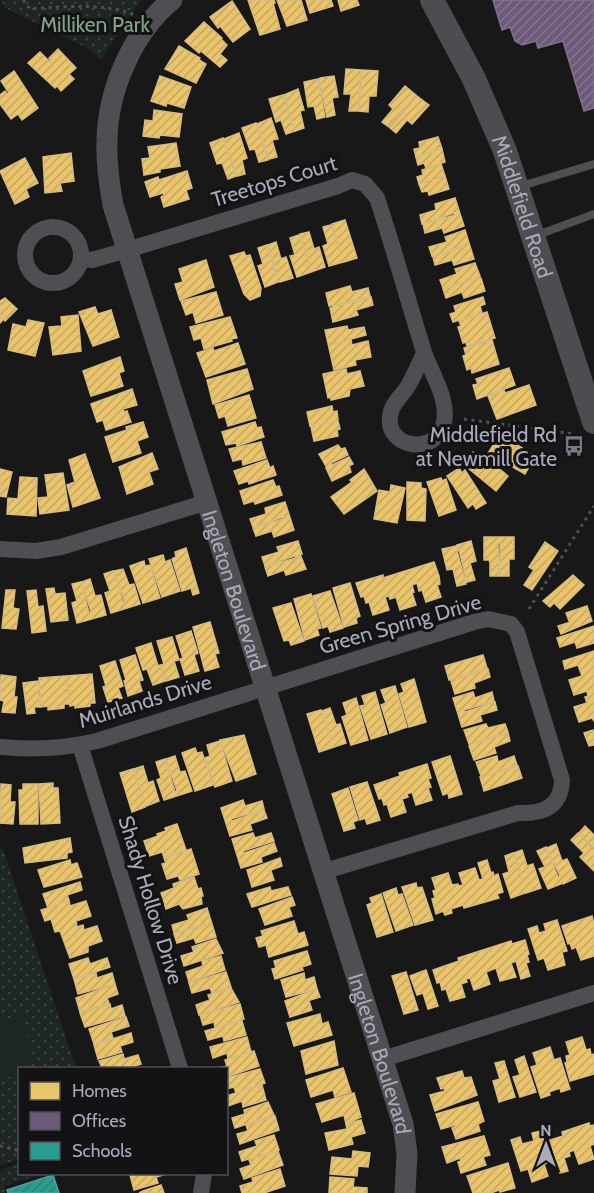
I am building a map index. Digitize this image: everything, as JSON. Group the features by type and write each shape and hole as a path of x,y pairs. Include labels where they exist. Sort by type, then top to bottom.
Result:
{"main road":[{"name":"Middlefield Road","path":"432,0 490,114 518,187 584,428"}],"street":[{"name":"Ingleton Boulevard","path":"172,0 150,23 129,56 120,78 107,137 110,189 127,250 403,1124 407,1153 405,1193"},
{"name":"Treetops Court","path":"81,259 92,260 127,250 339,186 352,180 365,184 377,198 424,353 443,401 444,424 440,434 424,445 412,445 400,439 392,431 389,418 395,402 407,387 424,353"},
{"path":"0,549 36,551 61,547 207,502"},
{"name":"Green Spring Drive","path":"265,688 488,619 511,624 517,632 562,780 562,791 555,802 548,809 533,813 518,813 322,872"},
{"name":"Muirlands Drive","path":"0,747 80,745 265,688"},
{"name":"Shady Hollow Drive","path":"80,745 180,1067"},
{"path":"382,1059 594,993"},
{"path":"201,1193 204,1175"}],"lane":[{"path":"518,187 594,164"},
{"path":"533,236 594,214"}],"path":[{"path":"23,0 30,9 88,6 132,14 150,23"},
{"path":"464,419 584,428"},
{"path":"529,609 594,506"},
{"path":"0,1146 18,1151"}],"green space":[{"name":"Milliken Park","path":"1,0 142,0 101,60 91,50 5,8"},
{"path":"0,849 3,849 76,1067 18,1067 18,1159 0,1166"},
{"path":"22,1015 34,1060 28,1067 18,1067 18,1075 0,1079 0,1020"},
{"path":"18,1163 18,1175 41,1175 4,1186 6,1193 0,1193 0,1170"}],"building: Homes":[{"path":"248,0 274,0 280,29 260,35"},
{"path":"277,0 301,0 307,20 287,26"},
{"path":"306,0 331,0 333,6 310,13"},
{"path":"338,0 357,0 359,5 341,11"},
{"path":"232,1 250,29 233,42 210,17"},
{"path":"204,22 227,45 220,54 227,60 220,67 185,41"},
{"path":"179,46 206,64 196,83 165,69"},
{"path":"58,49 76,68 69,74 74,79 61,91 28,63 40,52 50,62 49,58"},
{"path":"346,69 361,70 358,111 349,111 351,94 344,94"},
{"path":"362,70 378,71 376,96 369,96 368,112 359,111"},
{"path":"14,71 38,108 22,120 18,114 11,119 0,104 0,95 5,91 9,93 1,81"},
{"path":"160,76 191,87 184,108 151,101"},
{"path":"334,76 338,97 332,98 335,115 327,117 319,80"},
{"path":"318,79 325,117 317,119 314,106 308,107 304,82"},
{"path":"405,86 416,95 389,127 382,122 393,109 389,105"},
{"path":"298,89 304,110 300,111 304,128 295,131 284,95"},
{"path":"283,95 295,131 286,134 281,120 276,122 269,99"},
{"path":"417,96 429,105 412,124 407,120 396,133 390,128"},
{"path":"154,110 182,114 179,137 143,136 145,120 153,121"},
{"path":"271,118 278,139 272,140 277,157 269,159 257,124"},
{"path":"256,123 268,160 259,162 255,149 250,150 242,128"},
{"path":"239,133 247,158 242,160 245,174 237,176 224,139"},
{"path":"438,137 442,149 416,157 414,149 420,148 419,142"},
{"path":"223,138 236,176 228,179 222,163 217,164 210,143"},
{"path":"176,143 180,166 160,169 160,172 144,175 142,159 150,158 148,147"},
{"path":"442,149 445,162 426,168 424,163 418,165 416,157"},
{"path":"71,153 74,181 60,183 62,191 45,193 43,157"},
{"path":"25,158 38,183 26,189 29,197 15,204 0,171"},
{"path":"441,164 445,176 419,184 417,177 423,175 422,170"},
{"path":"187,171 192,188 186,190 189,199 164,207 161,197 163,193 150,197 145,182"},
{"path":"445,176 449,189 429,195 428,191 422,192 419,184"},
{"path":"455,198 464,226 444,233 442,228 425,233 423,224 455,215 454,213 422,224 420,215 436,210 435,204"},
{"path":"345,220 357,258 329,266 323,246 328,244 323,227 331,225 341,254 332,224"},
{"path":"465,230 474,259 454,265 452,260 435,265 433,257 463,246 432,256 429,247 447,242 445,237"},
{"path":"309,232 314,249 319,247 325,267 297,277 290,256 295,255 290,238 299,235 310,265 300,234"},
{"path":"276,242 281,259 286,257 293,278 277,281 265,287 258,266 263,264 258,248 267,245 276,276 268,245"},
{"path":"244,252 246,256 250,255 261,288 260,296 250,300 244,294 230,256"},
{"path":"206,260 214,287 180,300 175,284 183,282 179,269"},
{"path":"475,263 485,291 464,298 462,292 446,298 443,289 473,279 443,288 440,280 457,274 455,269"},
{"path":"350,286 352,292 368,288 370,296 337,306 371,297 373,305 356,310 358,315 333,322 330,308 333,305 329,306 326,293"},
{"path":"216,292 223,315 196,323 193,312 186,315 181,301"},
{"path":"483,297 485,304 480,306 482,313 453,322 450,314 456,312 454,306"},
{"path":"5,298 17,309 0,323 0,301"},
{"path":"95,307 98,314 111,310 119,337 93,346 79,312"},
{"path":"487,312 495,338 467,346 466,342 463,343 458,327 461,326 459,321"},
{"path":"78,315 81,351 53,355 49,327 62,326 61,317"},
{"path":"230,317 237,338 204,349 201,338 194,340 190,327"},
{"path":"28,320 44,323 35,356 8,350 13,324 26,327"},
{"path":"347,326 348,330 364,327 366,335 333,344 351,340 352,345 368,341 371,357 355,360 356,365 334,370 325,330"},
{"path":"492,340 499,364 472,373 471,368 467,370 463,356 466,355 464,348"},
{"path":"238,343 245,364 206,377 197,353 213,348 214,351"},
{"path":"120,357 124,371 119,373 123,386 91,396 83,371"},
{"path":"509,368 515,385 477,399 473,385 478,384 476,379"},
{"path":"247,369 253,389 213,404 207,380"},
{"path":"346,369 347,374 360,371 364,386 350,389 349,396 331,400 330,397 328,398 323,374"},
{"path":"529,385 536,405 497,419 488,396"},
{"path":"132,389 137,405 123,409 124,412 127,411 131,422 106,430 103,420 97,422 91,404"},
{"path":"249,395 256,418 228,426 225,416 219,418 215,405"},
{"path":"332,406 333,412 337,411 338,420 319,425 338,421 340,429 337,430 338,436 314,441 311,427 314,425 310,426 307,412"},
{"path":"143,422 148,437 137,441 141,453 113,462 105,437"},
{"path":"255,422 257,428 261,427 264,437 237,446 236,443 226,445 222,432"},
{"path":"500,434 535,456 525,474 487,455"},
{"path":"261,442 266,458 243,465 242,459 233,461 229,449"},
{"path":"338,445 341,449 345,448 348,455 331,463 332,465 349,457 353,464 349,466 351,472 332,481 319,454"},
{"path":"473,452 481,459 484,456 508,476 496,491 463,464"},
{"path":"152,453 158,469 149,472 153,484 127,494 119,467"},
{"path":"85,454 100,498 73,507 67,485 75,482 69,460"},
{"path":"267,460 270,468 273,466 276,475 249,484 248,481 239,484 234,471"},
{"path":"459,468 462,473 465,470 486,503 476,509 473,504 468,508 447,476"},
{"path":"0,469 12,472 6,497 0,496"},
{"path":"364,469 377,491 344,514 331,497 352,482 350,480"},
{"path":"63,473 69,510 40,514 38,498 48,497 45,475"},
{"path":"20,477 37,478 36,516 7,514 8,498 18,499"},
{"path":"441,478 442,481 446,479 456,510 439,516 427,482"},
{"path":"273,480 276,487 279,486 282,495 255,504 254,501 244,504 240,491"},
{"path":"407,482 421,483 421,488 426,489 425,521 407,520"},
{"path":"391,485 405,488 397,523 374,519 379,490 390,492"},
{"path":"285,502 294,530 274,537 272,531 256,536 253,528 283,519 283,517 253,527 250,519 266,514 265,508"},
{"path":"484,537 514,537 514,559 509,559 509,576 500,576 500,543 498,543 499,576 490,576 489,560 484,560"},
{"path":"298,541 306,569 286,575 284,570 268,576 265,567 296,558 295,556 265,566 262,557 279,552 277,547"},
{"path":"471,541 476,561 470,563 475,580 467,582 459,550 457,551 466,584 457,586 453,569 447,570 442,549 458,547 457,545"},
{"path":"545,542 558,551 532,590 524,585 534,570 529,567"},
{"path":"186,548 199,593 193,595 191,588 182,591 172,559 176,557 175,552"},
{"path":"163,555 165,562 170,560 180,591 162,597 149,559"},
{"path":"144,561 145,566 150,565 160,598 143,603 130,566"},
{"path":"434,562 439,576 440,584 437,585 441,597 426,602 417,583 412,585 416,605 400,610 396,597 390,599 389,596 385,597 389,610 373,615 369,602 366,603 364,596 361,597 356,583 383,575 383,578"},
{"path":"123,569 129,585 134,584 140,604 111,613 105,593 110,591 104,574 113,571 123,602 125,602 114,571"},
{"path":"573,575 584,585 560,609 554,603 550,607 543,601"},
{"path":"90,579 95,596 101,595 106,615 77,623 72,603 77,601 72,584 81,582 89,613 91,612 82,582"},
{"path":"350,583 360,616 356,618 357,623 344,627 333,588"},
{"path":"54,588 55,594 65,593 68,620 51,622 46,589"},
{"path":"6,590 15,590 13,608 19,609 16,629 2,628"},
{"path":"36,590 38,607 43,606 46,631 32,633 27,591"},
{"path":"330,591 343,628 330,632 328,626 323,628 313,596"},
{"path":"311,594 321,628 317,629 319,635 305,640 294,599"},
{"path":"291,603 304,641 291,645 289,640 284,641 273,608"},
{"path":"587,606 592,621 561,634 558,626 571,622 566,613"},
{"path":"210,622 219,653 215,654 219,667 205,671 193,627"},
{"path":"594,626 594,643 577,648 575,642 560,647 557,638"},
{"path":"191,631 198,653 194,655 199,671 185,675 180,659 183,658 176,636"},
{"path":"172,637 179,660 174,661 179,677 166,681 157,641"},
{"path":"151,643 165,681 153,685 147,669 143,670 136,648"},
{"path":"594,651 594,721 592,718 579,722 574,707 587,703 585,697 588,696 587,691 574,695 569,680 582,676 578,665 565,669 563,661"},
{"path":"135,655 143,680 139,681 142,691 128,696 120,660"},
{"path":"483,655 487,668 458,677 488,669 490,677 474,683 475,688 455,694 452,679 449,680 445,666"},
{"path":"115,661 123,686 118,688 122,698 108,702 100,666"},
{"path":"92,674 95,703 75,708 75,705 70,706 67,681 69,704 64,704 64,708 48,710 48,706 41,707 39,678"},
{"path":"1,675 16,677 15,713 2,712 4,701 0,700"},
{"path":"414,679 426,722 409,727 399,694 404,692 401,684"},
{"path":"38,681 40,707 34,707 35,713 27,714 23,683"},
{"path":"395,686 407,727 390,733 381,705 386,703 381,690"},
{"path":"375,692 387,734 371,739 360,706 365,705 362,696"},
{"path":"473,692 475,698 492,692 494,701 464,710 465,712 495,702 497,710 480,715 482,721 462,727 453,698"},
{"path":"356,698 368,740 351,745 342,717 347,715 343,703"},
{"path":"330,708 336,725 340,724 346,743 319,752 307,714 321,710 332,741 322,711"},
{"path":"486,724 488,728 505,724 508,732 476,743 508,733 510,741 494,747 496,753 474,760 469,746 471,745 464,730"},
{"path":"593,730 594,745 589,746 584,733"},
{"path":"244,735 256,774 236,781 220,740"},
{"path":"220,741 232,781 215,787 205,758 210,756 207,745"},
{"path":"195,748 197,753 202,752 213,785 195,791 182,753"},
{"path":"175,756 180,772 185,771 192,791 164,800 157,780 161,778 156,762 165,759 175,792 177,791 166,759"},
{"path":"450,756 462,794 449,798 448,793 443,795 432,762"},
{"path":"497,756 498,762 514,756 517,765 489,775 518,766 522,778 484,791 480,777 483,777 476,762"},
{"path":"427,764 431,778 428,779 431,787 428,788 432,800 416,805 412,792 407,794 408,797 402,799 406,812 391,817 387,804 384,805 382,798 379,799 374,785 400,776 399,773"},
{"path":"143,766 148,783 153,781 159,801 146,806 144,804 145,807 132,812 120,773 133,769 143,798 134,769"},
{"path":"367,782 380,820 367,824 365,818 360,820 350,787"},
{"path":"53,783 53,788 58,788 60,823 41,824 39,784"},
{"path":"1,784 11,785 10,802 15,802 13,824 0,823"},
{"path":"23,784 38,784 38,824 20,824 19,790 23,790"},
{"path":"348,788 358,820 353,822 355,828 344,831 332,794"},
{"path":"243,800 245,806 262,801 264,809 231,819 232,821 264,810 267,818 250,824 252,830 230,836 221,808"},
{"path":"177,824 186,850 164,857 162,852 149,856 144,841 158,836 157,834 166,831 165,828"},
{"path":"585,826 594,835 594,848 579,833"},
{"path":"253,833 255,838 271,833 274,841 243,851 244,853 274,843 277,851 261,857 262,862 241,868 232,839"},
{"path":"578,833 594,850 594,871 580,857 584,853 571,840"},
{"path":"70,838 72,852 67,853 67,858 25,863 23,848"},
{"path":"556,844 562,861 567,859 576,878 563,884 562,881 561,884 548,889 539,869 545,867 537,851 546,847 558,877 560,876 547,848"},
{"path":"191,849 199,874 180,880 178,876 167,879 162,864 166,863 164,858"},
{"path":"522,850 527,866 533,864 541,888 526,893 525,889 525,893 511,898 503,874 509,872 505,856 513,853 524,884 514,853"},
{"path":"280,858 282,866 268,871 271,871 274,880 252,887 247,870"},
{"path":"70,860 71,865 77,863 82,877 44,887 38,870"},
{"path":"487,860 491,873 493,872 494,876 498,874 503,892 497,894 499,898 464,908 463,905 451,909 452,913 445,915 443,911 436,914 432,899 435,898 433,891 436,890 432,878 448,873 452,885 458,884 459,886 463,885 459,873 475,868 479,880 483,879 478,863"},
{"path":"194,877 198,889 201,888 202,904 183,909 179,904 166,909 161,893 174,888 173,884"},
{"path":"80,882 82,890 67,895 69,900 50,907 69,901 70,906 86,901 91,916 76,921 77,927 83,925 84,930 97,926 102,941 88,946 88,952 70,958 60,931 55,932 51,919 45,921 41,910 48,908 43,894"},
{"path":"416,883 417,888 422,887 433,920 415,925 402,887"},
{"path":"270,887 271,891 288,887 291,895 252,907 247,894"},
{"path":"396,888 398,895 402,894 413,925 396,931 383,893"},
{"path":"381,894 393,932 377,937 367,905 372,903 370,898"},
{"path":"292,897 295,905 289,907 292,916 265,925 259,909"},
{"path":"207,908 216,937 196,943 194,938 177,943 174,934 205,924 174,933 172,925 189,920 187,915"},
{"path":"592,916 594,956 581,960 576,947 572,949 570,943 568,944 562,926"},
{"path":"557,920 567,951 562,952 565,965 548,970 544,958 538,960 528,929 537,926 539,933 546,931 544,924"},
{"path":"294,921 298,934 304,932 308,945 269,957 266,945 259,947 256,938 263,936 261,931"},
{"path":"216,939 223,953 184,966 181,956 194,952 192,947"},
{"path":"525,940 529,954 527,955 529,962 526,963 530,976 521,979 516,961 511,963 516,977 500,981 496,968 486,972 490,984 474,990 470,978 466,979 467,982 461,984 465,997 450,1001 446,989 442,990 440,982 437,983 433,970 459,961 458,958 511,941 512,944"},
{"path":"307,951 311,964 302,967 303,970 275,979 272,969 276,968 274,961"},
{"path":"221,956 225,970 189,982 186,972 203,966 202,961"},
{"path":"88,958 90,964 107,958 110,967 74,979 69,964"},
{"path":"426,970 438,1006 428,1009 423,993 417,995 410,976"},
{"path":"226,972 231,987 212,993 210,988 192,993 189,983"},
{"path":"406,972 418,1010 404,1014 392,976"},
{"path":"96,973 97,978 112,973 115,984 78,994 74,979"},
{"path":"304,973 305,980 314,977 317,989 286,997 281,980"},
{"path":"115,984 118,994 107,998 109,1003 80,1012 76,998"},
{"path":"231,988 239,1002 199,1015 196,1005 210,1000 208,995"},
{"path":"317,989 320,997 307,1001 312,1010 290,1017 285,1001"},
{"path":"110,1004 111,1009 122,1005 125,1016 85,1027 80,1013"},
{"path":"240,1004 244,1019 215,1028 214,1022 203,1025 200,1015"},
{"path":"320,1014 322,1024 328,1022 332,1035 294,1046 287,1023"},
{"path":"126,1017 129,1026 111,1032 113,1038 94,1044 89,1029"},
{"path":"242,1021 246,1035 224,1041 223,1036 208,1040 205,1031"},
{"path":"131,1033 133,1042 120,1046 122,1052 98,1059 94,1045"},
{"path":"247,1037 251,1052 228,1059 227,1053 213,1058 210,1047"},
{"path":"582,1037 586,1050 590,1049 591,1055 594,1054 594,1074 570,1081 565,1063 567,1062 566,1056 570,1055 566,1042"},
{"path":"334,1041 338,1065 306,1074 301,1051"},
{"path":"550,1047 554,1060 560,1058 570,1089 561,1092 560,1088 541,1098 531,1067 537,1065 533,1053"},
{"path":"254,1051 259,1066 228,1076 228,1067 222,1067 227,1066 225,1060"},
{"path":"123,1054 124,1059 138,1055 141,1064 131,1067 102,1067 99,1061"},
{"path":"524,1056 536,1092 520,1097 513,1077 520,1075 515,1060"},
{"path":"504,1061 515,1097 499,1102 493,1081 500,1079 495,1063"},
{"path":"343,1068 351,1092 335,1097 333,1090 311,1097 306,1080"},
{"path":"260,1069 265,1083 236,1093 234,1087 228,1088 228,1077"},
{"path":"462,1071 464,1078 471,1077 477,1095 435,1111 430,1095 445,1091 444,1088 441,1089 437,1078"},
{"path":"262,1085 266,1100 243,1107 242,1101 228,1106 228,1095"},
{"path":"354,1093 361,1117 346,1124 344,1115 322,1122 316,1104"},
{"path":"268,1102 274,1115 235,1128 232,1118 245,1114 244,1110"},
{"path":"478,1102 484,1121 478,1124 480,1131 456,1139 452,1128 455,1125 441,1129 436,1114"},
{"path":"275,1116 279,1130 240,1144 237,1134 248,1131 246,1125"},
{"path":"361,1120 365,1133 351,1137 353,1144 329,1150 325,1133 347,1129 346,1124"},
{"path":"589,1123 590,1126 594,1125 594,1144 590,1146 594,1159 579,1164 574,1150 569,1152 570,1156 564,1158 568,1171 560,1173 550,1140 563,1136 562,1132"},
{"path":"541,1131 551,1162 544,1164 548,1176 532,1182 528,1169 521,1171 511,1140 520,1137 522,1144 534,1141 532,1133"},
{"path":"274,1135 279,1150 242,1161 239,1152 257,1146 255,1141"},
{"path":"484,1136 490,1155 483,1157 486,1165 461,1173 458,1162 461,1161 460,1158 447,1163 442,1147"},
{"path":"278,1151 283,1165 244,1179 240,1169 251,1165 249,1160"},
{"path":"353,1151 370,1153 368,1167 358,1166 357,1176 330,1174 332,1157 352,1159"},
{"path":"508,1163 515,1188 500,1192 499,1190 491,1193 473,1193 467,1176"},
{"path":"280,1169 285,1186 264,1193 242,1193 240,1186 253,1182 252,1178"},
{"path":"130,1175 163,1175 156,1177 158,1183 134,1190"},
{"path":"330,1177 354,1179 353,1187 367,1188 367,1193 329,1193"},
{"path":"161,1185 164,1193 139,1193 143,1191"}],"building: Offices":[{"path":"493,0 594,0 594,108 584,111 563,41 538,48 536,41 522,45 515,41 510,27 502,30"}],"building: Schools":[{"path":"53,1175 59,1193 8,1193 7,1190"}],"place":[{"name":"Middlefield Rd at Newmill Gate","path":"574,446"}]}
